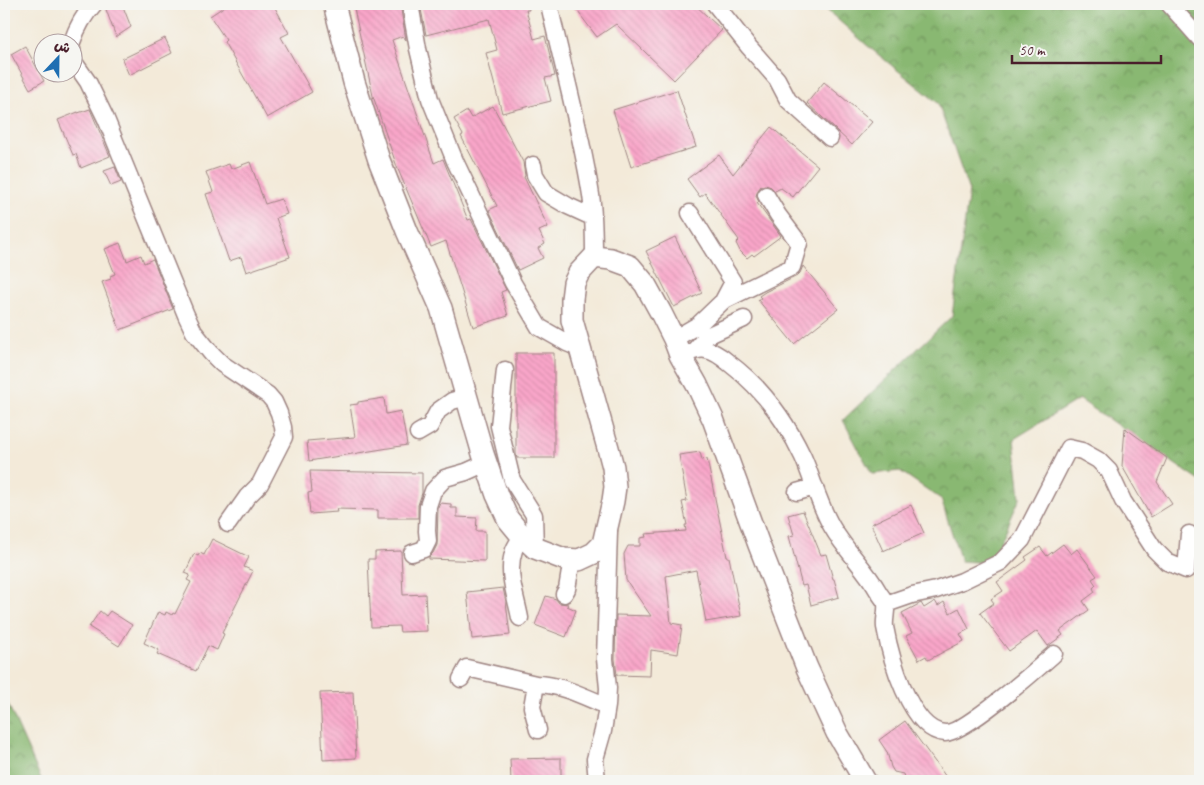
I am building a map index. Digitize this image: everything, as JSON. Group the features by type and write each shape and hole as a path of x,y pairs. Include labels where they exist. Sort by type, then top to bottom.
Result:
{"street":[{"path":"75,32 84,14 94,4"},
{"path":"334,4 354,82 379,160 440,308 496,494 508,519 528,542 564,559 579,560 594,553 603,544 614,501 615,487 613,467 572,320 574,283 579,273 594,257 591,198 584,156 549,4"},
{"path":"410,4 430,99 455,161 513,284 539,326 579,348"},
{"path":"715,4 749,47 778,79 788,100 830,138"},
{"path":"1169,4 1200,39"},
{"path":"82,73 106,119 194,332 222,364 268,395 274,402 284,427 284,437 279,450 260,484 247,497 228,524"},
{"path":"533,165 535,176 546,193 592,218"},
{"path":"723,300 792,268 799,243 766,195"},
{"path":"683,348 698,325 723,300 733,282 690,213"},
{"path":"594,257 612,258 630,266 645,284 683,348 713,420 740,496 807,668 837,733 865,781"},
{"path":"683,348 744,319"},
{"path":"683,348 706,350 722,357 740,371 773,408 790,432 833,529 870,578 886,604 885,624 891,656 906,695 924,722 934,730 944,733 952,732 964,726 1000,700 1054,654"},
{"path":"505,370 499,426 512,480 534,515 528,542 514,552 511,580 520,618"},
{"path":"418,433 430,426 438,411 452,401 466,396"},
{"path":"886,604 912,594 936,590 962,581 1001,562 1022,540 1069,448 1082,451 1098,460 1109,471 1123,501 1154,549 1167,562 1186,570 1189,534"},
{"path":"412,553 424,549 428,541 428,506 433,491 445,478 466,472 486,463"},
{"path":"796,492 815,487"},
{"path":"597,781 595,759 603,731 608,688 605,659 610,514"},
{"path":"564,594 567,589 572,560"},
{"path":"460,679 467,668 536,684 546,684 568,690 607,706"},
{"path":"536,684 532,707 538,730"}],"green space":[{"path":"820,4 1200,4 1200,481 1079,399 1014,439 1020,498 991,563 961,561 941,499 900,471 872,474 843,420 952,316 969,191 938,103"},
{"path":"4,695 42,781 4,781"}],"building":[{"path":"104,4 122,4 131,27 116,37"},
{"path":"228,4 273,4 289,33 281,37 312,92 267,118 224,42 226,40 210,16"},
{"path":"353,4 400,4 406,40 403,36 392,40 434,163 443,159 468,220 471,219 506,290 501,292 508,316 473,327 446,241 431,247 397,167 373,96"},
{"path":"420,4 528,4 529,10 526,10 534,39 545,36 555,76 545,78 551,101 502,113 486,53 497,50 489,19 426,35"},
{"path":"572,4 694,4 722,30 674,80 616,24 597,37"},
{"path":"165,38 172,53 129,75 122,59"},
{"path":"25,46 32,59 32,82 42,82 30,89 11,54"},
{"path":"824,82 872,122 852,145 807,103"},
{"path":"677,90 696,147 631,167 613,110"},
{"path":"493,106 523,162 524,177 548,227 539,231 545,244 538,248 543,258 518,270 489,210 497,206 454,119 467,111 471,118"},
{"path":"90,109 110,156 81,168 76,154 73,155 58,120"},
{"path":"771,127 818,166 793,197 781,188 775,191 771,187 761,186 756,196 759,202 757,203 781,236 754,256 752,254 747,258 740,251 736,243 739,240 705,193 700,197 687,179 719,155 733,174"},
{"path":"250,162 265,204 281,199 287,214 276,218 290,257 246,272 241,257 229,261 206,194 213,192 206,172 229,164 231,169"},
{"path":"115,167 121,182 111,186 104,171"},
{"path":"675,237 702,293 674,307 646,251"},
{"path":"120,243 127,261 141,255 144,263 153,259 173,309 120,330 102,282 111,279 110,276 115,274 105,249"},
{"path":"803,266 838,309 794,344 758,300 761,298 759,296 765,292 797,276"},
{"path":"516,353 554,353 554,458 517,458"},
{"path":"384,398 386,414 401,411 407,445 309,461 307,441 355,437 350,405"},
{"path":"1125,428 1167,458 1157,482 1172,504 1151,517 1122,466"},
{"path":"700,452 702,460 707,459 741,616 706,622 696,570 666,576 671,623 682,625 678,654 651,650 650,676 617,675 615,659 616,615 651,616 626,580 624,554 628,546 640,546 640,538 646,537 645,534 686,531 685,525 687,525 682,502 687,501 679,455"},
{"path":"310,471 422,473 422,493 418,505 418,518 378,518 378,510 336,509 337,512 310,514 308,493 312,492"},
{"path":"440,503 451,504 451,508 457,508 457,517 477,518 476,531 485,531 485,561 429,559 437,545 438,508"},
{"path":"911,505 924,533 883,551 871,524"},
{"path":"803,511 821,555 826,554 839,597 811,605 806,585 802,586 789,536 794,535 788,515"},
{"path":"212,539 249,557 244,567 253,571 222,633 224,634 217,650 208,646 196,671 157,654 159,650 144,643 158,612 165,615 166,612 172,615 173,613 175,614 191,582 187,580 190,575 185,573 194,554 198,556 200,553 204,555"},
{"path":"1063,544 1071,554 1077,549 1097,576 1092,579 1096,585 1093,588 1095,592 1083,601 1089,610 1060,631 1063,635 1048,646 1037,631 1009,651 980,613 994,603 991,599 1003,591 997,582 1027,560 1025,557 1040,547 1047,556"},
{"path":"401,551 403,595 425,594 427,631 400,632 399,626 371,627 368,559 375,559 375,552"},
{"path":"503,588 510,635 472,639 467,592"},
{"path":"546,596 556,599 559,603 568,604 567,606 576,610 566,637 535,625"},
{"path":"935,601 938,606 944,602 950,613 959,608 969,629 960,634 964,641 928,660 926,656 919,660 906,636 912,633 902,613 921,603 924,608"},
{"path":"100,611 106,616 110,611 132,625 119,646 89,627"},
{"path":"353,692 356,758 323,760 320,693"},
{"path":"905,721 949,781 905,781 903,774 894,772 887,752 879,740"},
{"path":"561,758 561,781 511,781 510,759"}]}
